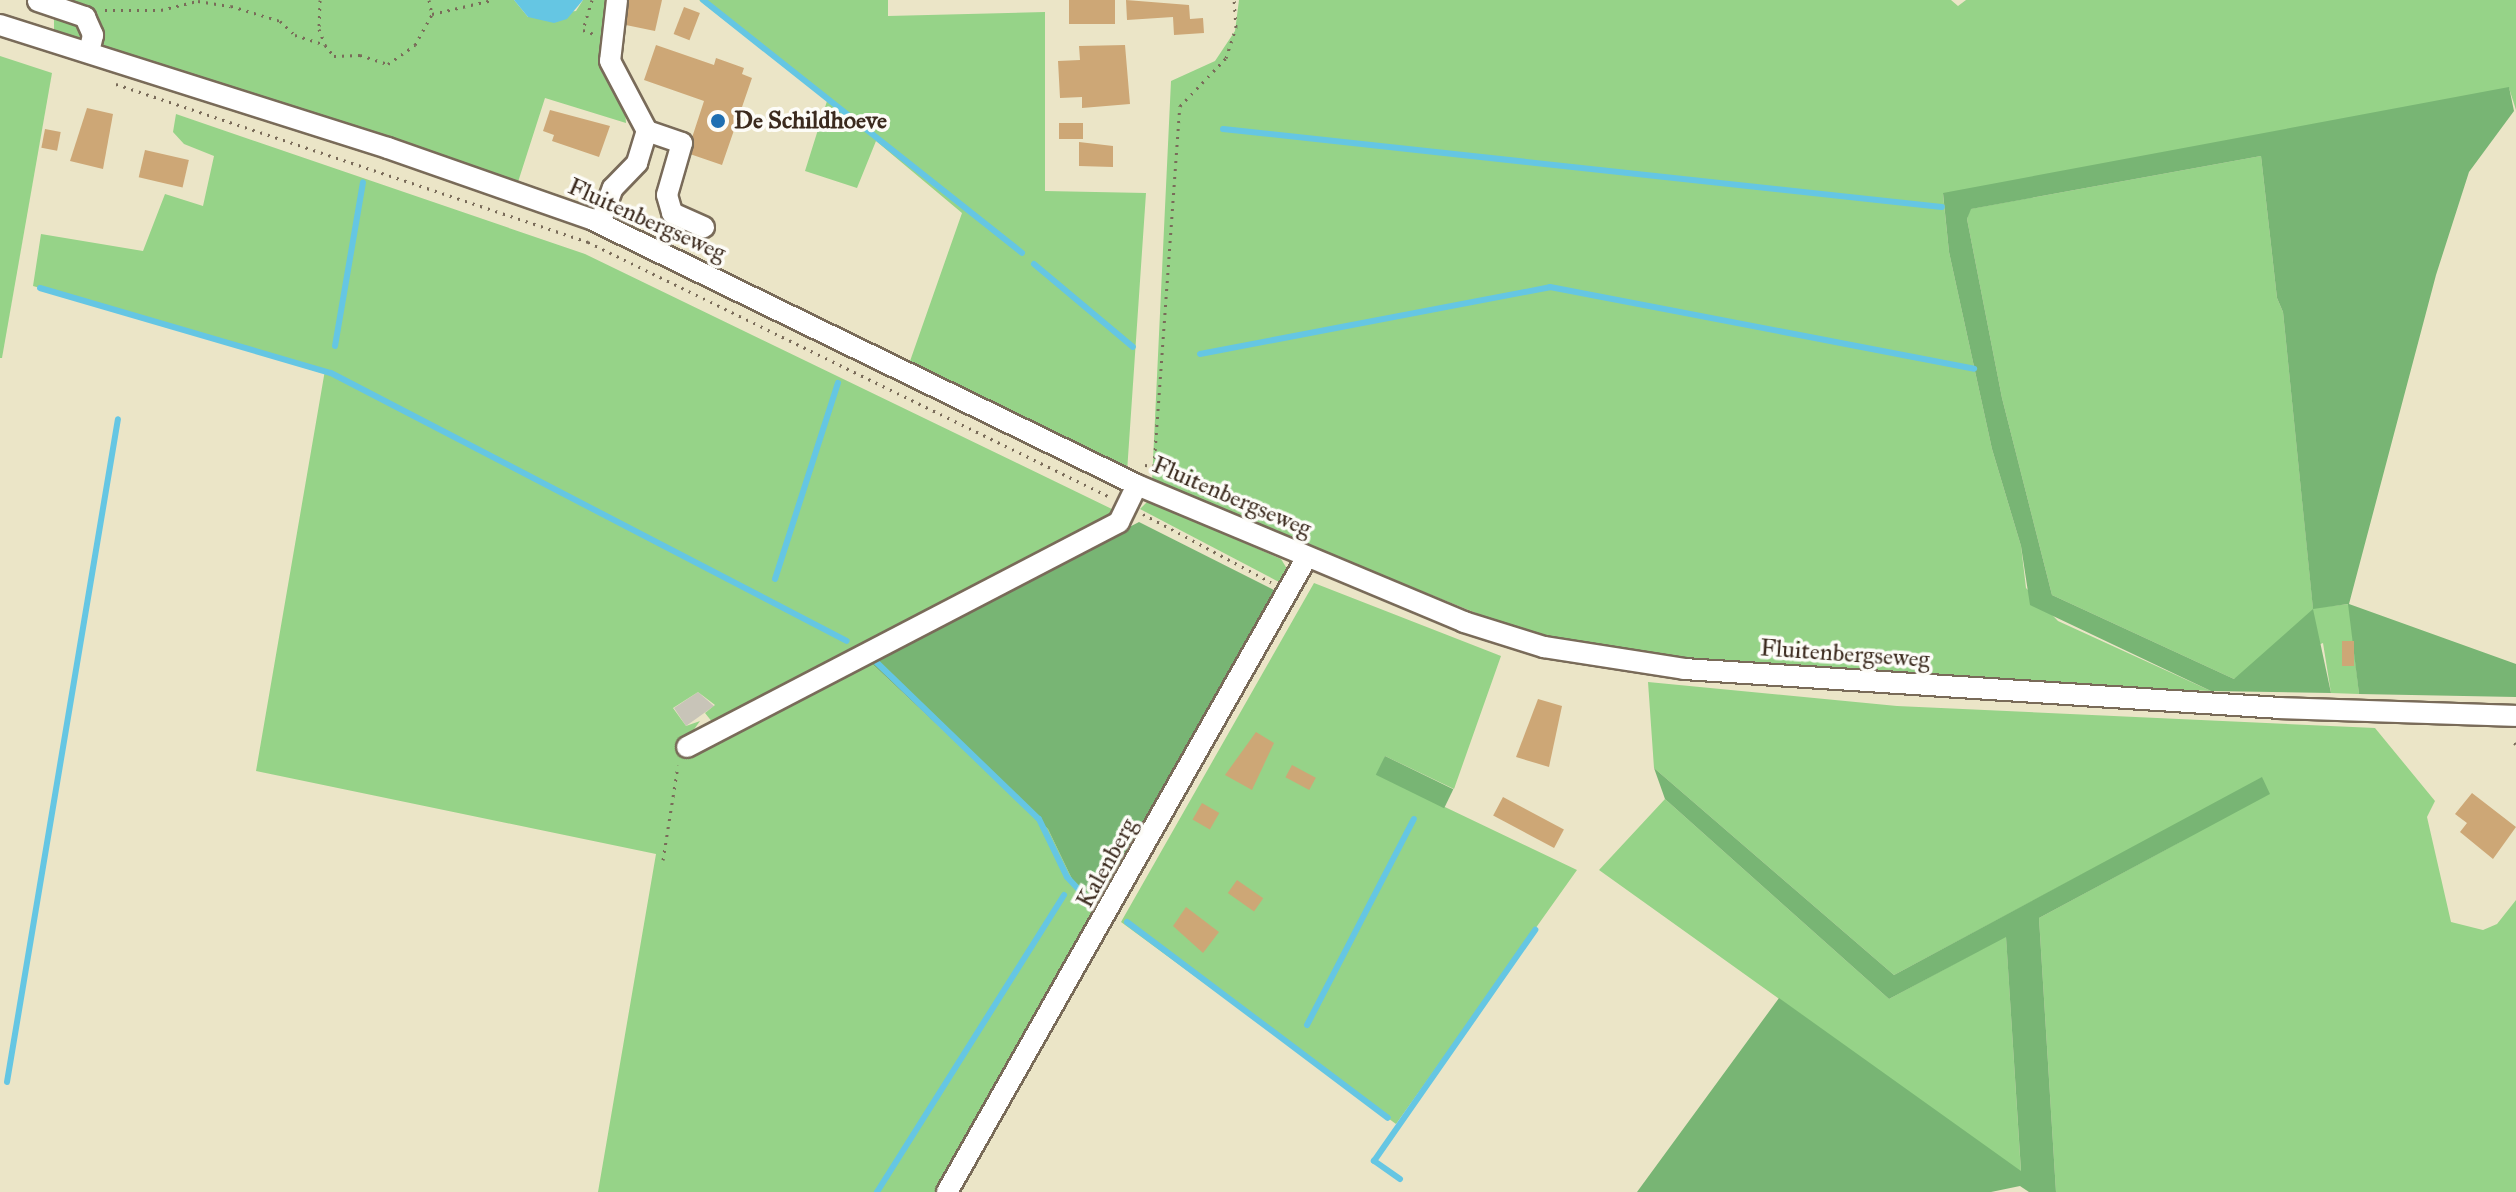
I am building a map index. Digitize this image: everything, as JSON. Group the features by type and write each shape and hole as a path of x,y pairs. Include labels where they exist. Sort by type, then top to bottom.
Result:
{"street":[{"path":"617,0 610,61 647,131 682,143 667,195 672,213 704,227"},
{"path":"38,1 85,17 93,35 89,53"},
{"name":"Fluitenbergseweg","path":"0,25 388,148 600,223 1307,557 1487,630 1598,658 1684,669 2264,707 2516,716"},
{"path":"600,223 613,188 637,163 647,131"},
{"path":"687,747 705,724 1119,522 1129,506 1138,475"},
{"name":"Kalenberg","path":"947,1192 1307,557"}],"path":[{"path":"320,0 319,29 325,45 334,56 360,55 388,64 415,45 432,14 429,0"},
{"path":"432,14 492,0"},
{"path":"592,0 583,30 612,43"},
{"path":"1138,475 1154,466 1180,106 1226,58 1236,27 1234,0"},
{"path":"85,17 104,10 161,10 198,1 280,21 295,35 325,45"},
{"name":"Fluitenbergseweg","path":"108,82 588,242 1129,506 1288,591"},
{"path":"663,860 673,779 687,747"}],"shaded area":[{"path":"698,692 714,706 686,726 674,708"}],"green space":[{"path":"54,0 514,0 528,17 576,11 583,0 606,0 604,72 625,109 626,123 545,98 518,182 54,30"},
{"path":"699,0 888,0 888,16 1045,12 1045,191 1146,193 1127,472 909,364 962,213 876,141 857,188 805,171 827,101"},
{"path":"1239,0 1951,0 1958,6 1966,0 2516,0 2516,110 2509,88 1943,194 1949,252 1992,449 2021,546 2026,588 2058,621 2211,691 2025,684 1714,662 1587,647 1523,632 1152,482 1171,81 1215,61 1235,31"},
{"path":"0,56 52,73 2,358 0,358"},
{"path":"2509,87 2514,111 2469,172 2436,275 2349,604 2516,664 2516,697 2359,694 2348,604 2313,609 2331,693 2211,691 2030,605 2021,546 1992,449 1949,252 1943,193","holes":["2261,156 2277,298 2283,312 2313,609 2234,679 2052,595 2002,398 1967,219 1971,209"]},
{"path":"176,114 585,254 1116,511 1112,518 713,723 705,713 715,705 698,692 673,708 686,726 700,721 690,735 870,662 1048,829 1072,879 1101,906 937,1192 598,1192 656,854 256,771 325,370 33,286 41,234 143,251 165,194 203,206 214,156 184,144 173,132"},
{"path":"2261,156 2277,298 2283,312 2313,608 2349,604 2359,694 2331,693 2323,643 2234,679 2052,595 2002,398 1967,219 1970,209"},
{"path":"1148,501 1281,559 1289,572 1287,581 1277,581 1140,509"},
{"path":"1139,522 1274,590 1278,598 1101,906 1072,879 1048,829 870,662"},
{"path":"1314,583 1501,656 1454,789 1385,756 1380,776 1577,870 1396,1124 1121,922"},
{"path":"1648,682 1897,706 2375,728 2435,801 2427,817 2451,922 2483,930 2497,924 2516,900 2516,1192 2056,1192 2039,918 2180,842 2263,778 1894,975 1654,768"},
{"path":"1385,756 1453,789 1444,808 1376,775"},
{"path":"1654,768 1894,975 2262,777 2270,794 2039,918 2056,1192 2029,1192 2020,1186 1991,1192 1637,1192 1779,998 2021,1171 2006,937 1889,999 1665,799"},
{"path":"1665,799 1889,999 2006,936 2021,1172 1599,870"}],"water":[{"path":"514,0 583,0 567,19 554,23 528,17"}],"building":[{"path":"626,0 662,0 655,31 621,24"},
{"path":"1069,0 1115,0 1115,24 1069,24"},
{"path":"1126,0 1189,5 1190,19 1203,18 1204,33 1174,35 1173,17 1127,20"},
{"path":"684,7 700,13 689,40 674,34"},
{"name":"De Schildhoeve","path":"656,45 714,65 716,58 744,68 742,74 752,78 722,165 687,153 704,101 644,80"},
{"path":"1125,45 1130,104 1082,108 1082,97 1060,98 1058,61 1080,60 1079,46"},
{"path":"87,108 113,114 103,169 70,161"},
{"path":"550,110 610,126 599,157 552,141 554,135 543,131"},
{"path":"1059,123 1083,123 1083,139 1059,139"},
{"path":"45,129 61,132 57,151 41,148"},
{"path":"1079,142 1113,146 1113,167 1079,166"},
{"path":"145,150 189,160 183,187 139,177"},
{"path":"2342,641 2354,641 2354,666 2342,666"},
{"path":"1538,699 1562,706 1549,767 1516,757"},
{"path":"1256,732 1274,743 1252,790 1225,775"},
{"path":"1292,765 1316,778 1309,790 1285,777"},
{"path":"2472,793 2516,827 2493,859 2460,832 2467,823 2455,814"},
{"path":"1503,797 1564,829 1554,848 1493,816"},
{"path":"1202,803 1219,813 1210,829 1192,819"},
{"path":"1237,880 1263,898 1254,911 1228,893"},
{"path":"1186,907 1219,932 1203,953 1173,926"}],"waterway":[{"path":"703,0 1022,253"},
{"path":"1223,129 1942,207"},
{"path":"335,346 363,182"},
{"path":"1034,264 1133,347"},
{"path":"1200,354 1550,287 1974,369"},
{"path":"40,288 331,373 847,641"},
{"path":"775,579 838,383"},
{"path":"7,1082 118,419"},
{"path":"871,657 1039,819 1067,877 1094,906"},
{"path":"1307,1025 1414,819"},
{"path":"877,1192 1064,895"},
{"path":"1127,922 1388,1118"},
{"path":"1400,1179 1374,1161 1535,930"}],"place":[{"name":"De Schildhoeve","path":"718,121"}]}
